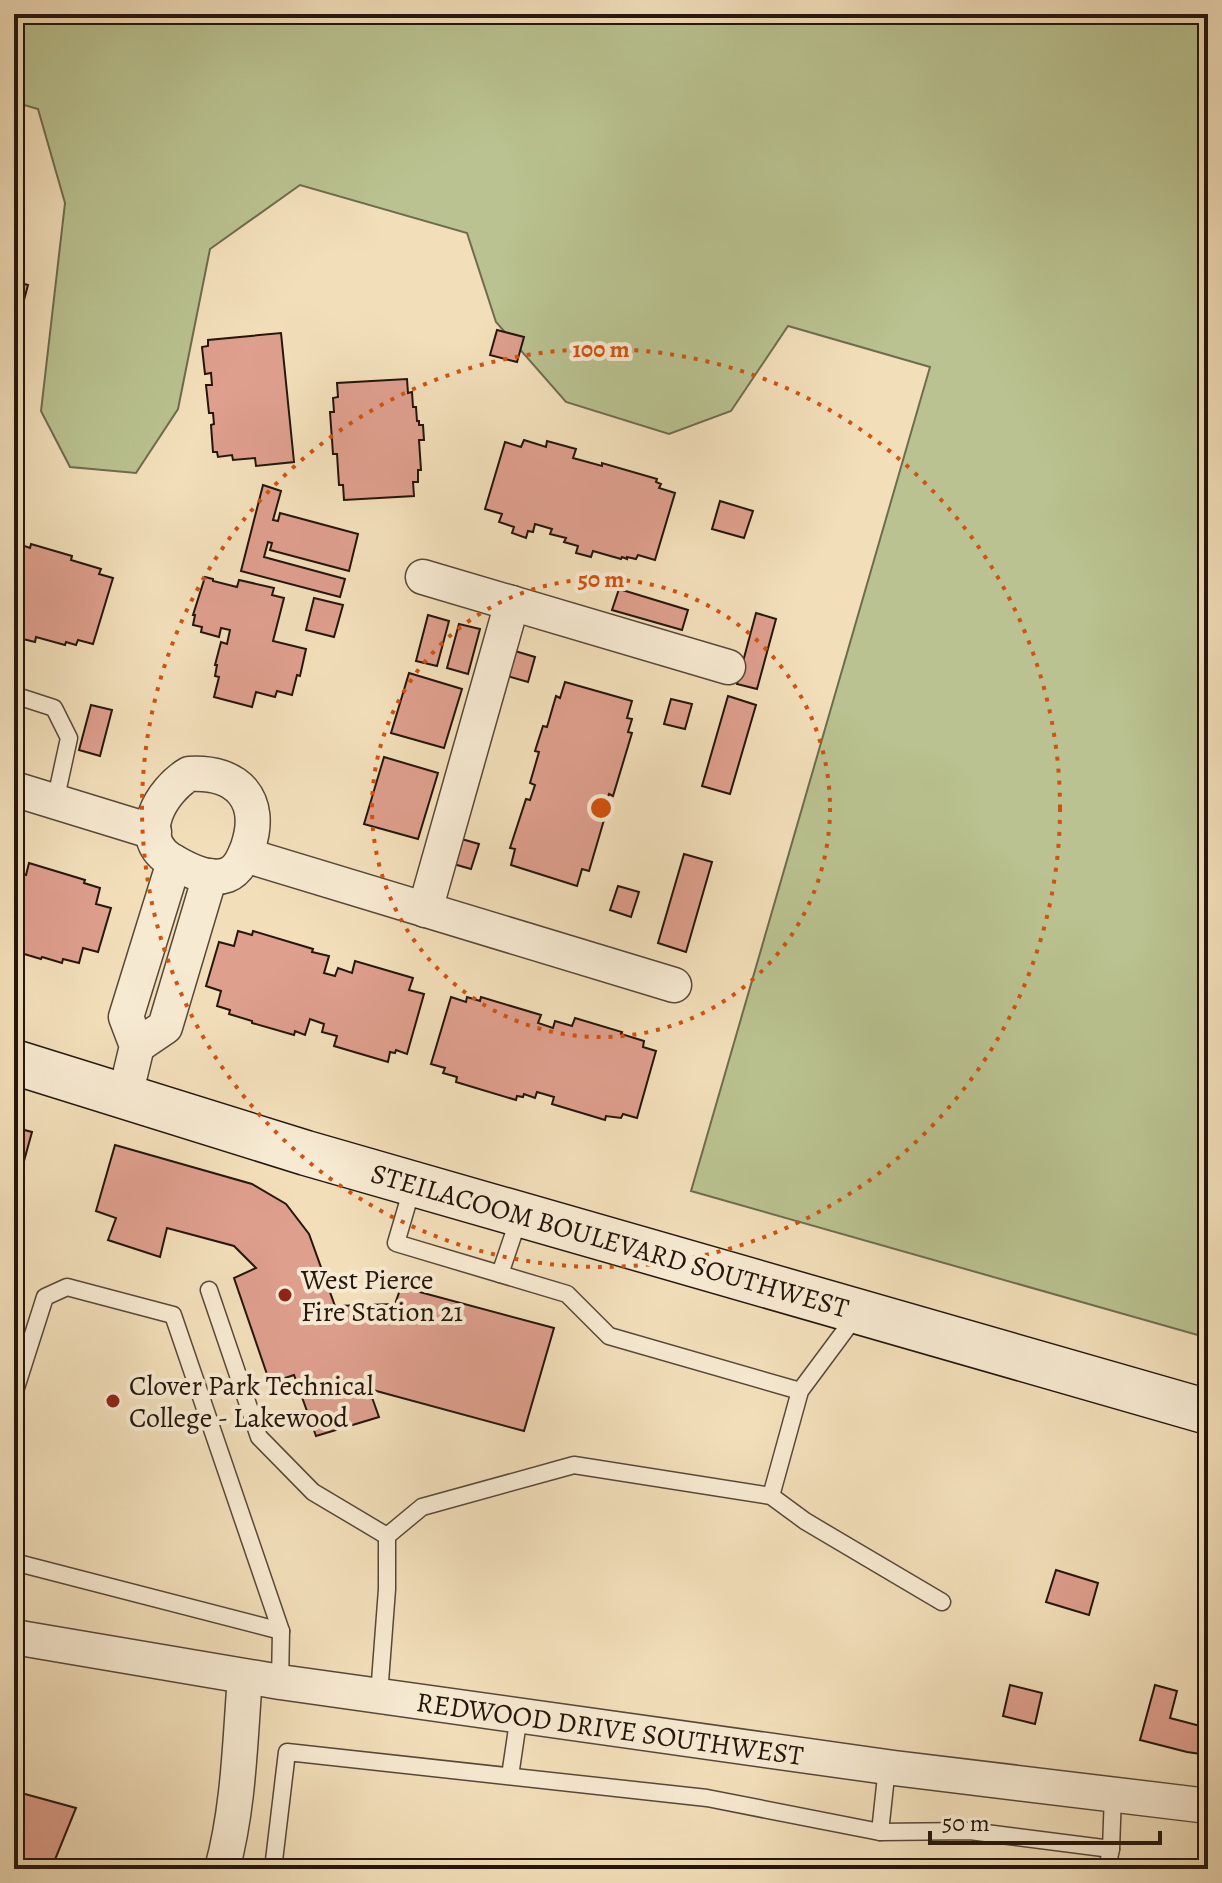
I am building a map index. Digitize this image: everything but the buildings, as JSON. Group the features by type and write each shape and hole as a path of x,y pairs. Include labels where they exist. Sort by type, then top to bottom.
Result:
{"main road":[{"name":"STEILACOOM BOULEVARD SOUTHWEST","path":"14,1062 306,1153 1208,1412"}],"street":[{"path":"423,577 728,667"},
{"path":"425,910 512,603"},
{"path":"189,774 217,775 240,789 250,802 254,816 245,855 236,870 225,876 210,876 182,867 163,855 158,846 154,815 158,805 178,781 189,774"},
{"path":"14,789 154,832"},
{"path":"245,855 674,985"},
{"path":"125,1096 137,1046 126,1017 174,862"},
{"path":"137,1046 165,1027 210,876"},
{"name":"REDWOOD DRIVE SOUTHWEST","path":"14,1637 280,1682 887,1767 1208,1806"},
{"path":"222,1869 236,1786 245,1677"}],"lane":[{"path":"14,695 54,708 69,738 55,802"},
{"path":"413,1184 396,1243 567,1294 609,1336 800,1391"},
{"path":"500,1274 520,1214"},
{"path":"14,1394 45,1297 67,1287 173,1315 281,1631 280,1682"},
{"path":"209,1290 259,1437 313,1492 387,1536"},
{"path":"771,1496 800,1391 859,1312"},
{"path":"387,1536 422,1507 574,1465 771,1496 805,1521 942,1602"},
{"path":"379,1695 387,1589 387,1536"},
{"path":"14,1562 281,1631"},
{"path":"510,1776 519,1715"},
{"path":"273,1869 287,1752 707,1798 880,1832 970,1831 1111,1849"},
{"path":"880,1832 887,1767"},
{"path":"1107,1869 1113,1794"}],"green space":[{"path":"14,14 1208,14 1208,1338 691,1191 930,367 788,326 731,411 669,434 566,402 496,322 467,233 300,185 210,249 178,409 136,473 70,467 41,411 65,203 38,109 14,102"}],"place":[{"name":"West Pierce Fire Station 21","path":"285,1295"},
{"name":"Clover Park Technical College - Lakewood","path":"113,1401"}]}
